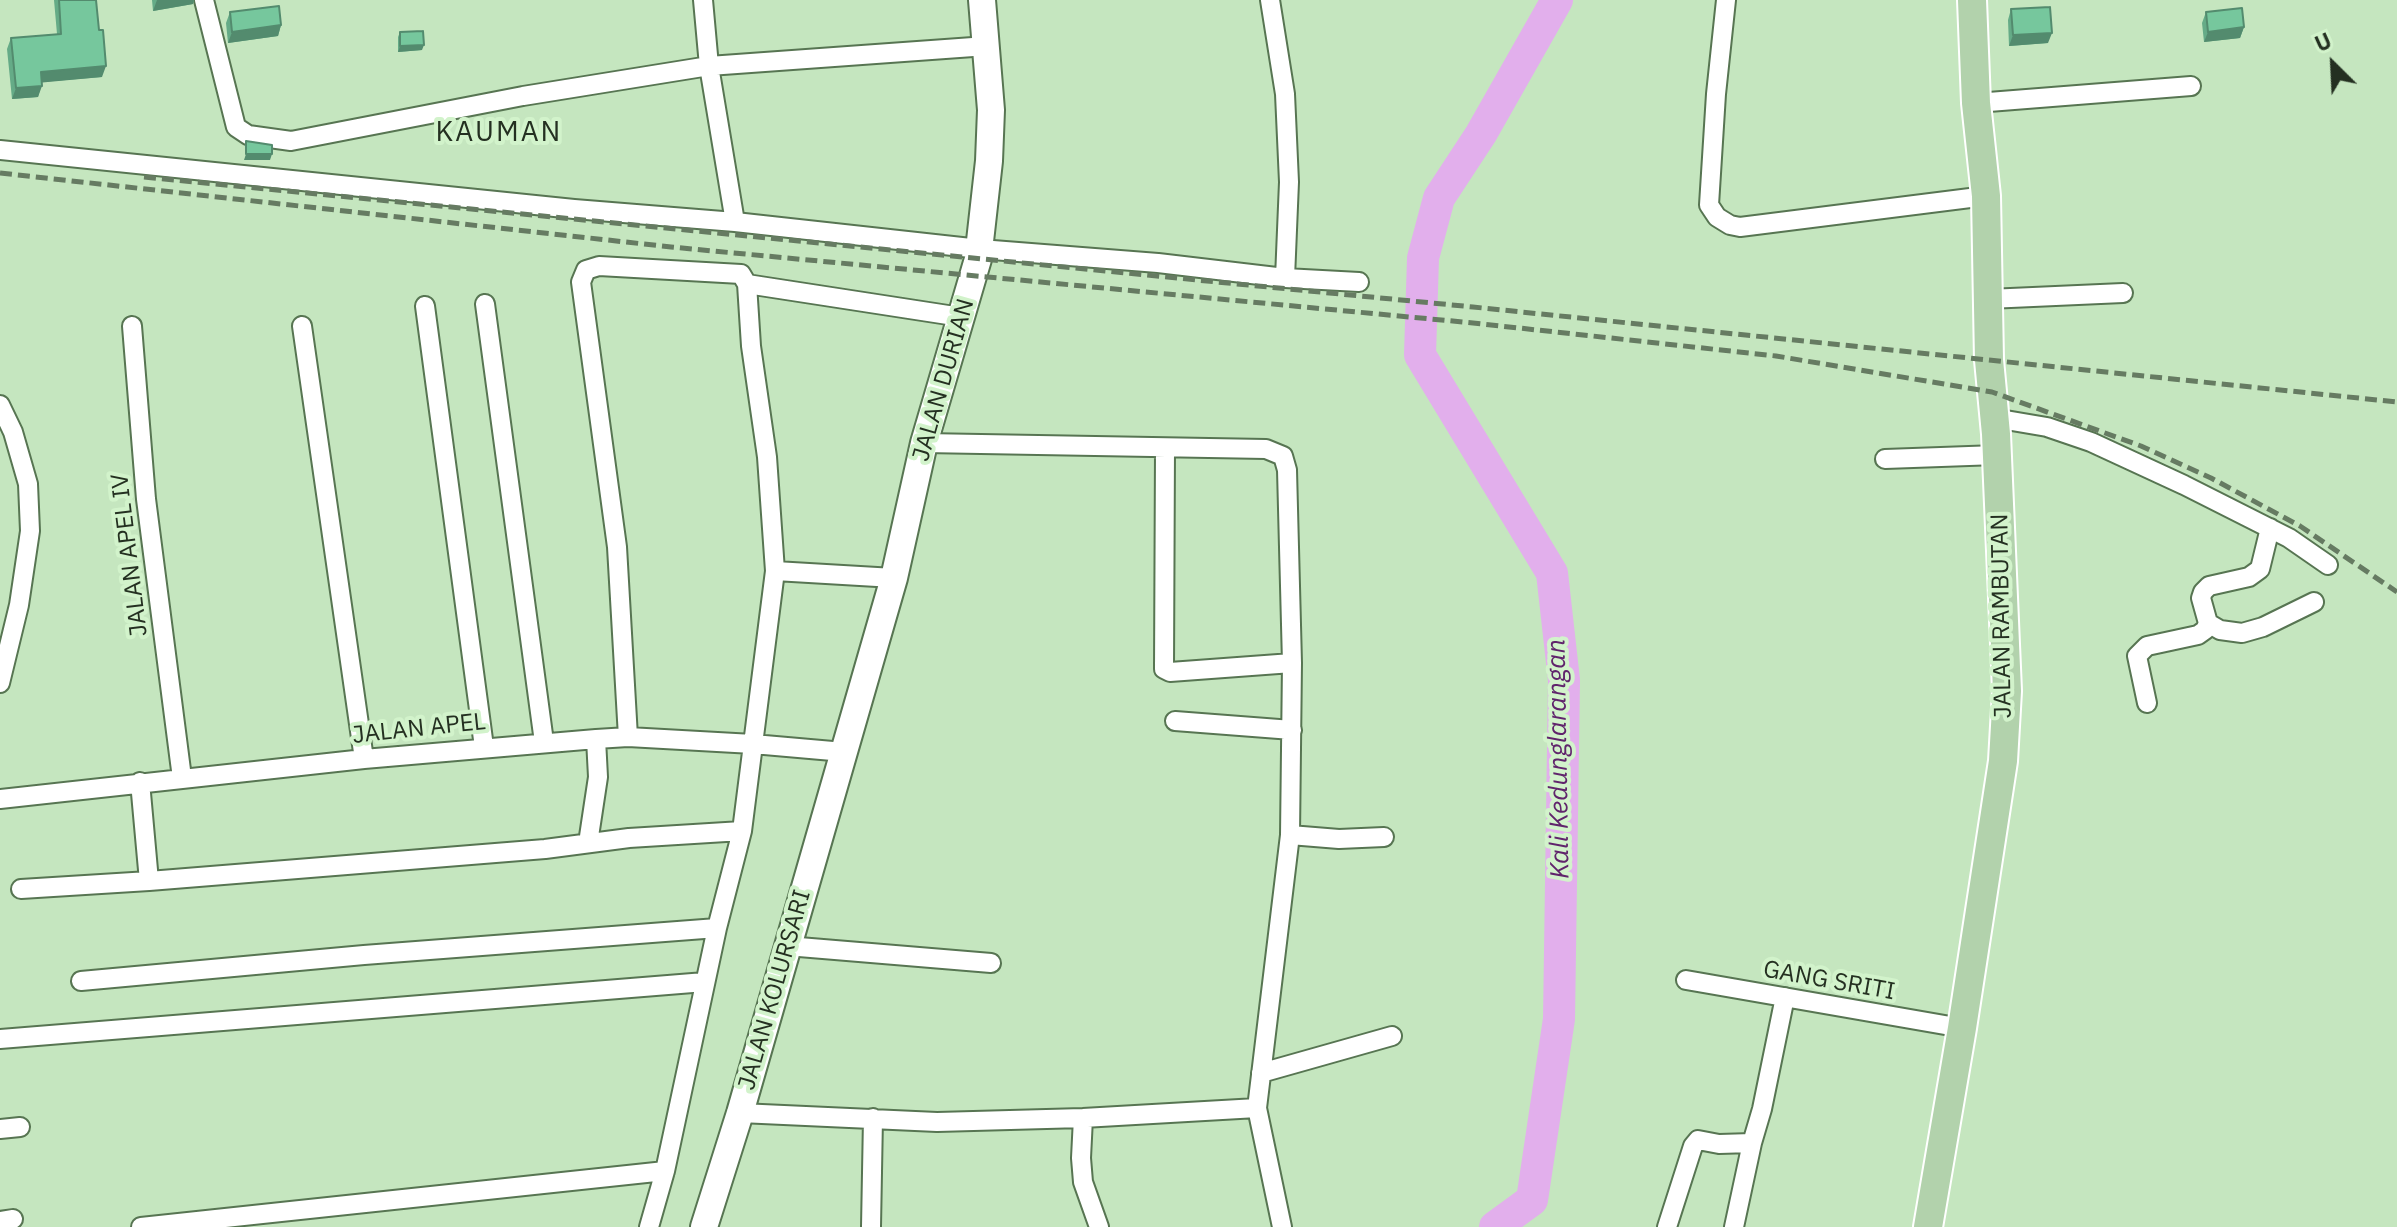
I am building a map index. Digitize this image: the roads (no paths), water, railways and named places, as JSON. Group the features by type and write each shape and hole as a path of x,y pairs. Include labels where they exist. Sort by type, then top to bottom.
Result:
{"main road":[{"name":"JALAN RAMBUTAN","path":"1928,1227 1962,1028 2004,747 2007,691 1997,455 1989,360 1986,196 1976,103 1972,0"}],"street":[{"path":"204,0 236,127 240,133 291,141 523,96 709,66 987,46"},
{"path":"703,0 709,66 735,222"},
{"name":"JALAN DURIAN","path":"844,752 881,577 924,443 980,249 991,110 982,0"},
{"path":"1270,0 1278,34 1285,94 1289,182 1285,278"},
{"path":"1726,0 1709,205 1717,217 1740,227 1986,196"},
{"path":"1976,103 2191,86"},
{"path":"0,150 980,249 1158,263 1285,278 1359,282"},
{"path":"628,737 617,547 581,282 586,270 599,266 741,274 747,284 751,346 767,457 775,571 760,744 665,1171 649,1227"},
{"path":"747,284 961,317"},
{"path":"1988,299 2123,293"},
{"path":"485,304 544,742"},
{"path":"425,306 484,747"},
{"name":"JALAN APEL IV","path":"132,326 146,499 182,778"},
{"path":"302,326 364,759"},
{"path":"0,405 6,436 28,484 30,531 19,605 0,683"},
{"path":"1994,418 2047,427 2091,442 2270,528 2328,565"},
{"path":"924,443 1266,449 1283,456 1287,470 1292,663 1290,835 1257,1108 1282,1227"},
{"path":"1165,449 1164,669 1170,672 1292,663"},
{"path":"1885,459 1997,455"},
{"path":"2147,703 2137,656 2147,646 2198,635 2205,630 2208,623 2201,598 2203,592 2209,586 2249,577 2260,569 2270,528"},
{"path":"775,571 881,577"},
{"path":"2208,623 2220,630 2242,633 2263,627 2314,602"},
{"path":"1175,721 1292,730"},
{"name":"JALAN APEL","path":"0,799 484,747 628,737 844,752"},
{"path":"588,843 598,777 596,739"},
{"name":"JALAN KOLURSARI","path":"704,1227 844,752"},
{"path":"140,782 149,881"},
{"path":"21,889 742,831"},
{"path":"1290,835 1339,839 1384,837"},
{"path":"81,981 364,955 717,928"},
{"path":"787,946 991,963"},
{"name":"GANG SRITI","path":"1686,980 1962,1028"},
{"path":"0,1039 705,982"},
{"path":"1734,1227 1785,997"},
{"path":"1261,1073 1392,1036"},
{"path":"740,1113 937,1122 1257,1108"},
{"path":"871,1227 873,1118"},
{"path":"1083,1118 1083,1182 1099,1227"},
{"path":"0,1129 20,1127"},
{"path":"1667,1227 1693,1146 1698,1140 1719,1144 1752,1143"},
{"path":"141,1227 665,1171"}],"waterway":[{"name":"Kali Kedunglarangan","path":"1495,1227 1532,1200 1559,1019 1564,680 1552,573 1420,355 1423,258 1439,198 1481,134 1557,0"}],"railway":[{"path":"0,173 671,247 1473,323 1776,356 1992,392 2141,446 2211,478 2300,526 2397,592"},
{"path":"144,177 1473,307 2397,402"}],"district":[{"name":"KAUMAN","path":"499,133"}]}
